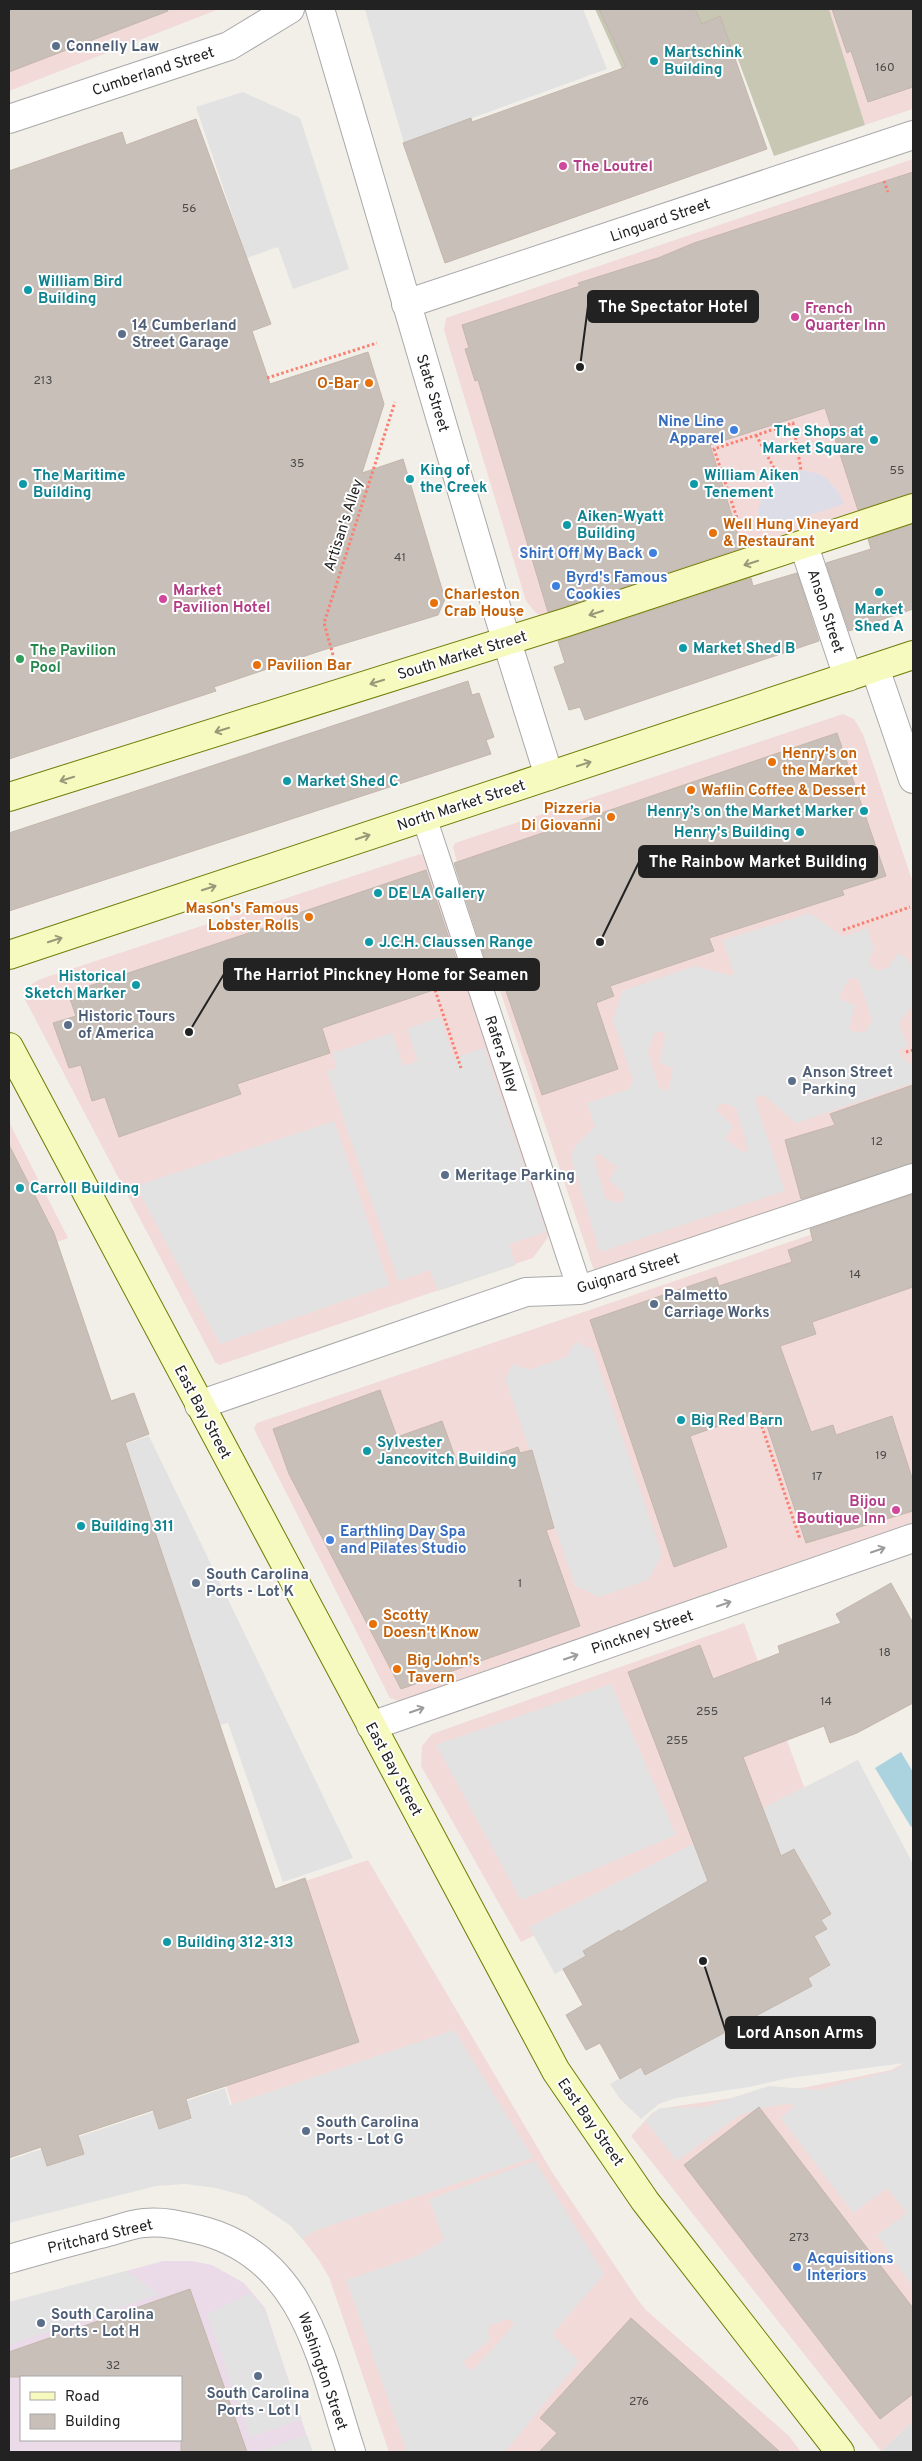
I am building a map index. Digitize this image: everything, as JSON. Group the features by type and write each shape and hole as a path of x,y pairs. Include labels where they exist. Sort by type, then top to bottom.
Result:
{"street":[{"name":"Cumberland Street","path":"9,119 229,46 290,9"},
{"name":"State Street","path":"320,9 406,304 549,776"},
{"name":"Linguard Street","path":"406,304 913,135"},
{"name":"South Market Street","path":"9,797 507,641 804,546 913,508"},
{"name":"Anson Street","path":"804,546 848,677"},
{"name":"North Market Street","path":"9,955 913,655"},
{"path":"875,668 913,779"},
{"name":"East Bay Street","path":"9,1047 556,2071 645,2201 840,2452"},
{"name":"Guignard Street","path":"199,1405 526,1292 580,1290 913,1178"},
{"name":"Pinckney Street","path":"371,1726 911,1543"},
{"name":"Pritchard Street","path":"9,2259 142,2223 170,2222 220,2236"},
{"name":"Washington Street","path":"220,2236 267,2264 299,2303 310,2328 351,2452"}],"lane":[{"name":"Rafers Alley","path":"424,817 580,1290"}],"path":[{"path":"267,378 377,343"},
{"name":"Artisan's Alley","path":"333,655 324,623 394,402"},
{"path":"740,528 714,449 793,423 801,470"},
{"path":"756,435 779,477"},
{"path":"843,930 910,907"},
{"path":"435,990 461,1068"},
{"path":"906,1052 913,1050"},
{"path":"757,1412 801,1542"}],"shaded area":[{"path":"9,9 219,9 9,91"},
{"path":"583,9 607,69 404,143 365,10"},
{"path":"595,9 829,9 865,125 774,156 733,46 628,82"},
{"path":"829,9 913,9 913,109 865,125"},
{"path":"243,92 300,118 349,269 293,289 278,247 247,258 196,107"},
{"path":"913,159 913,494 552,617 544,617 536,613 526,601 444,330 446,318"},
{"path":"801,470 819,474 827,479 838,492 844,504 760,531 758,510 766,489 779,477"},
{"path":"843,714 854,719 863,734 913,883 913,1167 598,1272 593,1268 453,847 455,843"},
{"path":"420,854 425,856 549,1230 547,1239 533,1258 219,1365 215,1362 25,1000 27,988 38,980"},
{"name":"Anson Street Parking","path":"810,913 843,937 867,928 874,950 869,959 870,965 878,971 889,967 898,953 909,960 913,973 913,1005 900,1021 899,1026 908,1045 899,1051 901,1057 913,1066 913,1083 796,1123 765,1096 759,1095 755,1100 785,1191 600,1252 571,1158 575,1146 595,1127 587,1103 629,1089 632,1084 633,1079 613,1021 622,991 694,966 732,976 734,973 723,940","holes":["852,977 859,981 872,1019 867,1030 860,1033 849,1030 855,1005 841,1000 840,996 848,980","663,1032 665,1035 660,1063 673,1068 669,1088 666,1091 659,1088 648,1053 654,1034","726,1103 736,1108 748,1148 744,1153 725,1139 733,1126 716,1110 719,1105","598,1153 617,1167 609,1180 624,1193 623,1201 615,1203 605,1198 594,1158"]},
{"name":"Meritage Parking","path":"440,1017 454,1058 484,1048 546,1232 509,1244 516,1265 438,1291 430,1270 399,1281 327,1071 337,1068 332,1053 392,1033 403,1066 418,1061 407,1029"},
{"path":"334,1121 389,1285 220,1344 136,1186"},
{"path":"9,1122 68,1238 9,1259"},
{"path":"913,1200 913,1522 404,1700 399,1701 390,1698 257,1435 254,1428 257,1423"},
{"path":"576,1342 593,1350 662,1555 648,1580 599,1597 575,1586 505,1378 513,1364 529,1370 566,1357"},
{"name":"South Carolina Ports - Lot K","path":"149,1436 353,1858 283,1882 228,1723 220,1725 125,1444"},
{"path":"744,1623 807,1795 521,1942 421,1766 422,1746 432,1734"},
{"path":"611,1684 676,1835 521,1900 436,1745"},
{"path":"858,1760 913,1864 913,2287 877,2235 907,2213 887,2188 853,2213 781,2118 793,2107 792,2103 761,2108 738,2116 677,2161 645,2120 660,2108 704,2107 769,2086 817,2090 895,2070 905,2063 789,2078 749,2087 676,2098 659,2104 641,2119 620,2099 610,2084 641,2067 645,2075 765,2000 770,2009 811,1986 808,1978 830,1966 814,1936 827,1929 821,1920 831,1914 795,1849 624,1938 619,1931 583,1951 586,1956 555,1974 529,1927"},
{"path":"368,1860 552,2172 638,2300 646,2310 789,2436 801,2452 389,2452 329,2277 318,2259 293,2227 262,2204 177,1924"},
{"name":"South Carolina Ports - Lot G","path":"454,2030 533,2158 317,2230 302,2239 291,2226 246,2196 216,2188 185,2184 156,2186 9,2223 9,2160 225,2088 230,2105"},
{"path":"913,2058 913,2421 881,2451 631,2136 653,2112 671,2107 807,2087 891,2070"},
{"path":"535,2161 604,2274 554,2332 554,2336 579,2361 505,2452 407,2452 346,2280 419,2255 444,2240 429,2199","holes":["507,2319 511,2320 514,2325 474,2369 467,2369 464,2361 490,2340 489,2326"]},
{"path":"163,2261 192,2261 212,2265 244,2283 265,2308 312,2452 9,2452 9,2303"},
{"name":"South Carolina Ports - Lot H","path":"126,2271 159,2294 9,2345 9,2302"},
{"name":"South Carolina Ports - Lot I","path":"250,2293 264,2310 302,2419 250,2437 207,2314"},
{"path":"913,2421 913,2452 881,2451"},
{"name":"South Carolina Ports - Lot I","path":"307,2435 313,2452 256,2452"}],"water":[{"path":"901,1752 913,1772 913,1826 911,1827 875,1768"}],"building":[{"path":"9,9 167,9 168,11 9,72"},
{"name":"The Loutrel","path":"599,9 695,9 702,24 720,16 767,149 445,263 403,143 471,118 472,122 626,67"},
{"path":"832,9 913,9 913,87 868,102 851,51 847,53"},
{"path":"196,119 271,324 252,331 270,384 368,352 384,404 362,473 403,459 445,599 438,615 320,651 214,687 216,691 9,759 9,171 122,132 126,145"},
{"path":"913,172 913,493 858,510 825,408 710,445 742,548 548,612 478,380 475,381 465,349 469,348 462,325 580,286 578,283 658,258 694,243"},
{"name":"Market Shed A","path":"913,524 913,609 849,631 826,563 871,549 868,539"},
{"name":"Market Shed B","path":"797,573 819,641 585,720 580,707 569,710 554,667 565,663 558,641 751,578 753,586"},
{"name":"Market Shed C","path":"468,681 472,695 479,693 494,737 486,740 491,754 9,911 9,833"},
{"path":"837,733 886,876 842,890 844,895 709,938 714,951 610,986 614,996 596,1003 618,1069 542,1095 498,968 489,971 454,863"},
{"path":"426,870 463,980 322,1028 330,1053 237,1084 241,1094 119,1137 105,1097 92,1101 81,1065 69,1068 53,1023 76,1016 68,993 282,922 281,919"},
{"path":"913,1085 913,1163 801,1199 785,1140 835,1125 830,1114"},
{"path":"9,1145 54,1233 111,1401 134,1393 149,1434 125,1443 275,1889 305,1878 359,2042 186,2099 191,2118 159,2129 153,2110 78,2135 84,2154 47,2166 41,2147 9,2158"},
{"path":"913,1194 913,1287 812,1322 816,1334 780,1346 811,1432 833,1425 836,1435 892,1416 913,1481 913,1511 806,1543 762,1411 690,1436 727,1547 674,1567 590,1320 716,1277 719,1286 792,1262 788,1250 813,1241 810,1229"},
{"path":"380,1390 397,1437 442,1421 459,1468 518,1447 520,1453 532,1450 554,1528 546,1530 580,1626 401,1689 289,1474 273,1429"},
{"path":"891,1583 913,1623 913,1703 857,1733 830,1743 824,1726 743,1757 781,1856 794,1849 831,1914 821,1920 827,1929 814,1936 830,1965 808,1978 812,1986 645,2075 641,2067 620,2079 600,2043 586,2050 566,2015 583,2005 563,1969 586,1956 583,1951 619,1930 620,1932 708,1881 628,1672 700,1645 713,1679 780,1653 778,1646 841,1623 836,1614"},
{"path":"759,2107 913,2308 913,2394 880,2419 684,2165"},
{"path":"190,2289 247,2452 181,2452 182,2376 9,2377 9,2352"},
{"path":"631,2318 780,2452 539,2452 557,2433 540,2418"}],"place":[{"name":"Connelly Law","path":"56,46"},
{"name":"Martschink Building","path":"654,61"},
{"name":"The Loutrel","path":"563,166"},
{"name":"William Bird Building","path":"28,290"},
{"name":"French Quarter Inn","path":"795,317"},
{"name":"14 Cumberland Street Garage","path":"122,334"},
{"name":"The Spectator Hotel","path":"580,367"},
{"name":"O-Bar","path":"369,383"},
{"name":"Nine Line Apparel","path":"734,430"},
{"name":"The Shops at Market Square","path":"874,440"},
{"name":"King of the Creek","path":"410,479"},
{"name":"The Maritime Building","path":"23,484"},
{"name":"William Aiken Tenement","path":"694,484"},
{"name":"Aiken-Wyatt Building","path":"567,525"},
{"name":"Well Hung Vineyard & Restaurant","path":"713,533"},
{"name":"Shirt Off My Back","path":"653,553"},
{"name":"Byrd's Famous Cookies","path":"556,586"},
{"name":"Market Shed A","path":"879,592"},
{"name":"Market Pavilion Hotel","path":"163,599"},
{"name":"Charleston Crab House","path":"434,603"},
{"name":"Market Shed B","path":"683,648"},
{"name":"The Pavilion Pool","path":"20,659"},
{"name":"Pavilion Bar","path":"257,665"},
{"name":"Henry's on the Market","path":"772,762"},
{"name":"Market Shed C","path":"287,781"},
{"name":"Waflin Coffee & Dessert","path":"691,790"},
{"name":"Henry’s on the Market Marker","path":"864,811"},
{"name":"Pizzeria Di Giovanni","path":"611,817"},
{"name":"Henry's Building","path":"800,832"},
{"name":"DE LA Gallery","path":"378,893"},
{"name":"Mason's Famous Lobster Rolls","path":"309,917"},
{"name":"J.C.H. Claussen Range","path":"369,942"},
{"name":"The Rainbow Market Building","path":"600,942"},
{"name":"Historical Sketch Marker","path":"136,985"},
{"name":"Historic Tours of America","path":"68,1025"},
{"name":"The Harriot Pinckney Home for Seamen","path":"189,1032"},
{"name":"Anson Street Parking","path":"792,1081"},
{"name":"Meritage Parking","path":"445,1175"},
{"name":"Carroll Building","path":"20,1188"},
{"name":"Palmetto Carriage Works","path":"654,1304"},
{"name":"Big Red Barn","path":"681,1420"},
{"name":"Sylvester Jancovitch Building","path":"367,1451"},
{"name":"Bijou Boutique Inn","path":"896,1510"},
{"name":"Building 311","path":"81,1526"},
{"name":"Earthling Day Spa and Pilates Studio","path":"330,1540"},
{"name":"South Carolina Ports - Lot K","path":"196,1583"},
{"name":"Scotty Doesn't Know","path":"373,1624"},
{"name":"Big John's Tavern","path":"397,1669"},
{"name":"Building 312-313","path":"167,1942"},
{"name":"Lord Anson Arms","path":"703,1961"},
{"name":"South Carolina Ports - Lot G","path":"306,2131"},
{"name":"Acquisitions Interiors","path":"797,2267"},
{"name":"South Carolina Ports - Lot H","path":"41,2323"},
{"name":"South Carolina Ports - Lot I","path":"258,2376"}]}
